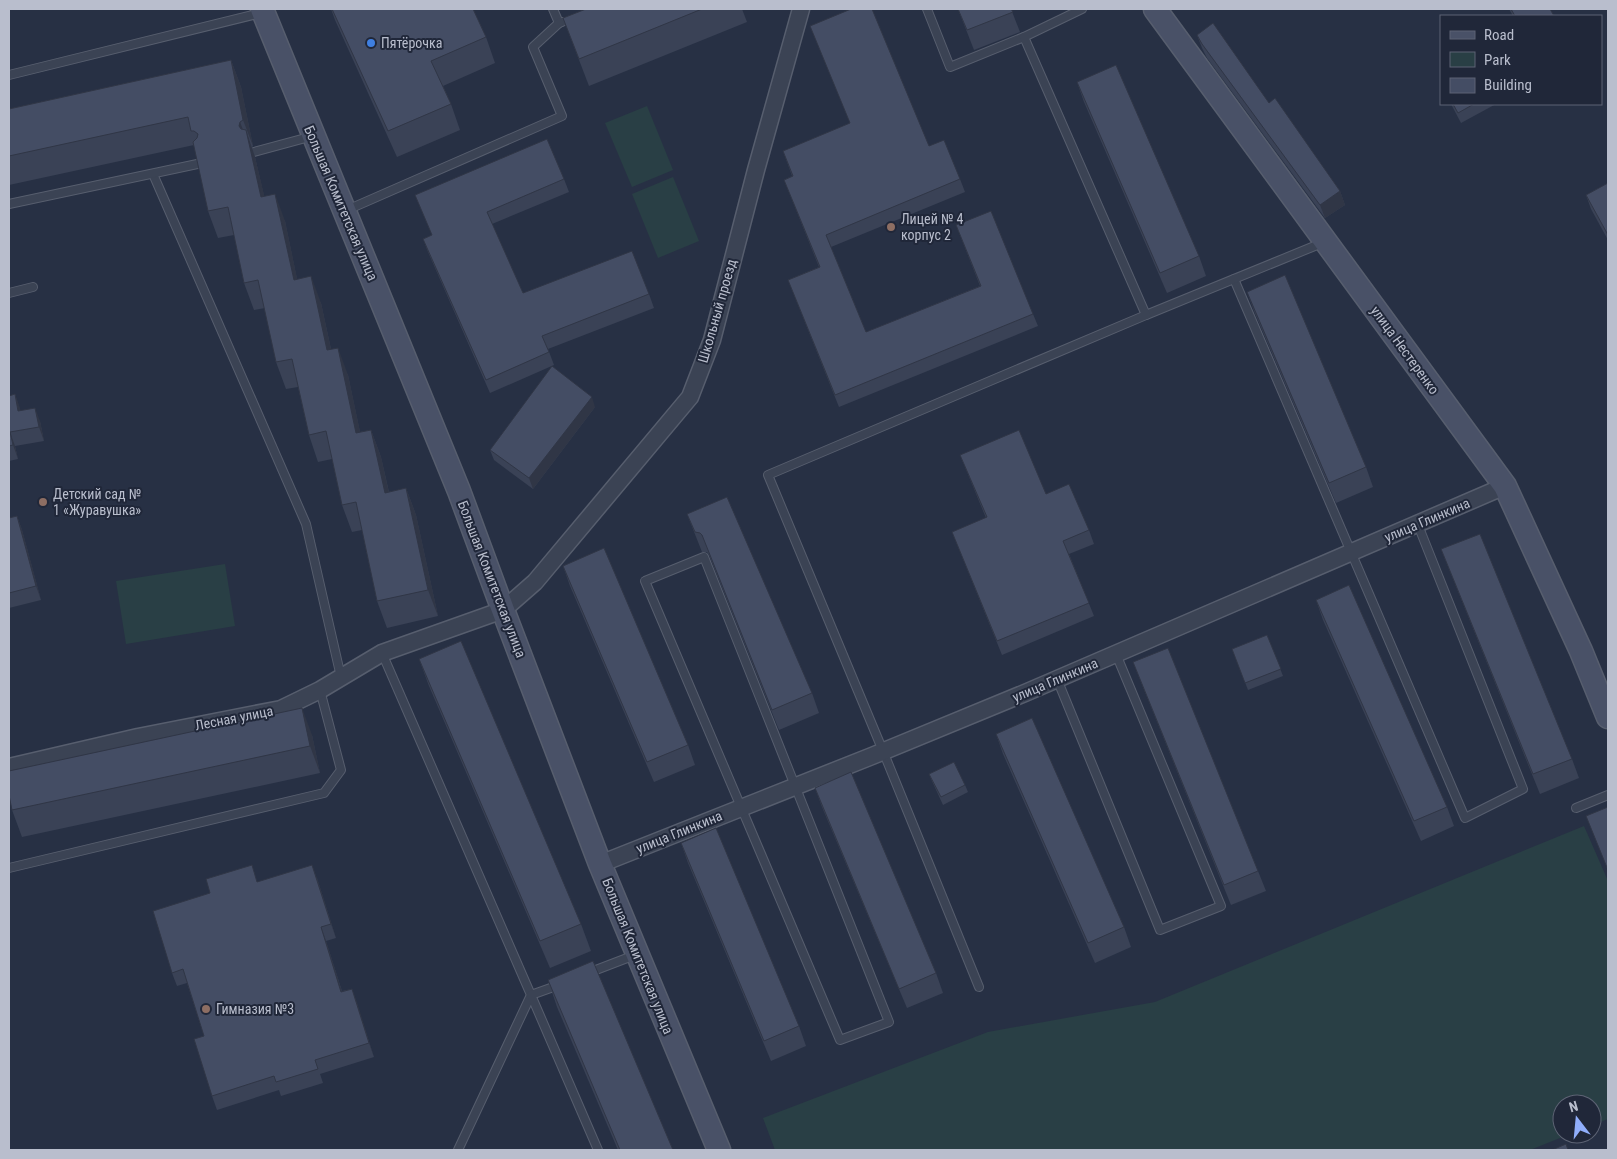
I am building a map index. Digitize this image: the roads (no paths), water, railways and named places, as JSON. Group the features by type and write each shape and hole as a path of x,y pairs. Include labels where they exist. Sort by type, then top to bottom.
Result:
{"street":[{"name":"Школьный проезд","path":"503,610 535,582 690,397 712,340 756,170 802,9"},
{"name":"улица Нестеренко","path":"1155,9 1505,486 1581,651 1608,718"},
{"name":"Большая Комитетская улица","path":"262,10 313,136 346,211 459,491 600,864 719,1150"},
{"name":"улица Глинкина","path":"600,864 1057,679 1505,486"},
{"name":"Лесная улица","path":"9,767 138,737 281,709 320,690 382,653 503,610"}],"lane":[{"path":"553,9 559,23"},
{"path":"927,9 950,67 1024,37 1082,9"},
{"path":"9,75 262,10"},
{"path":"346,211 562,116 533,47 559,23 568,19"},
{"path":"1024,37 1146,315"},
{"path":"254,152 313,136"},
{"path":"9,204 202,163"},
{"path":"153,174 306,524 341,676"},
{"path":"979,986 768,475 1146,315 1326,242"},
{"path":"1234,280 1465,818 1523,789 1418,524"},
{"path":"9,293 33,287"},
{"path":"704,557 795,786 889,1022 840,1040 644,582 704,557"},
{"path":"382,653 598,1150"},
{"path":"1057,679 1160,930 1221,906 1116,654"},
{"path":"9,868 324,793 342,770 320,690"},
{"path":"1576,808 1608,795"},
{"path":"584,975 637,954"},
{"path":"458,1150 531,995 566,982"}],"place":[{"name":"Пятёрочка","path":"371,43"},
{"name":"Лицей № 4 корпус 2","path":"891,227"},
{"name":"Детский сад № 1 «Журавушка»","path":"43,502"},
{"name":"Гимназия №3","path":"206,1009"}]}
